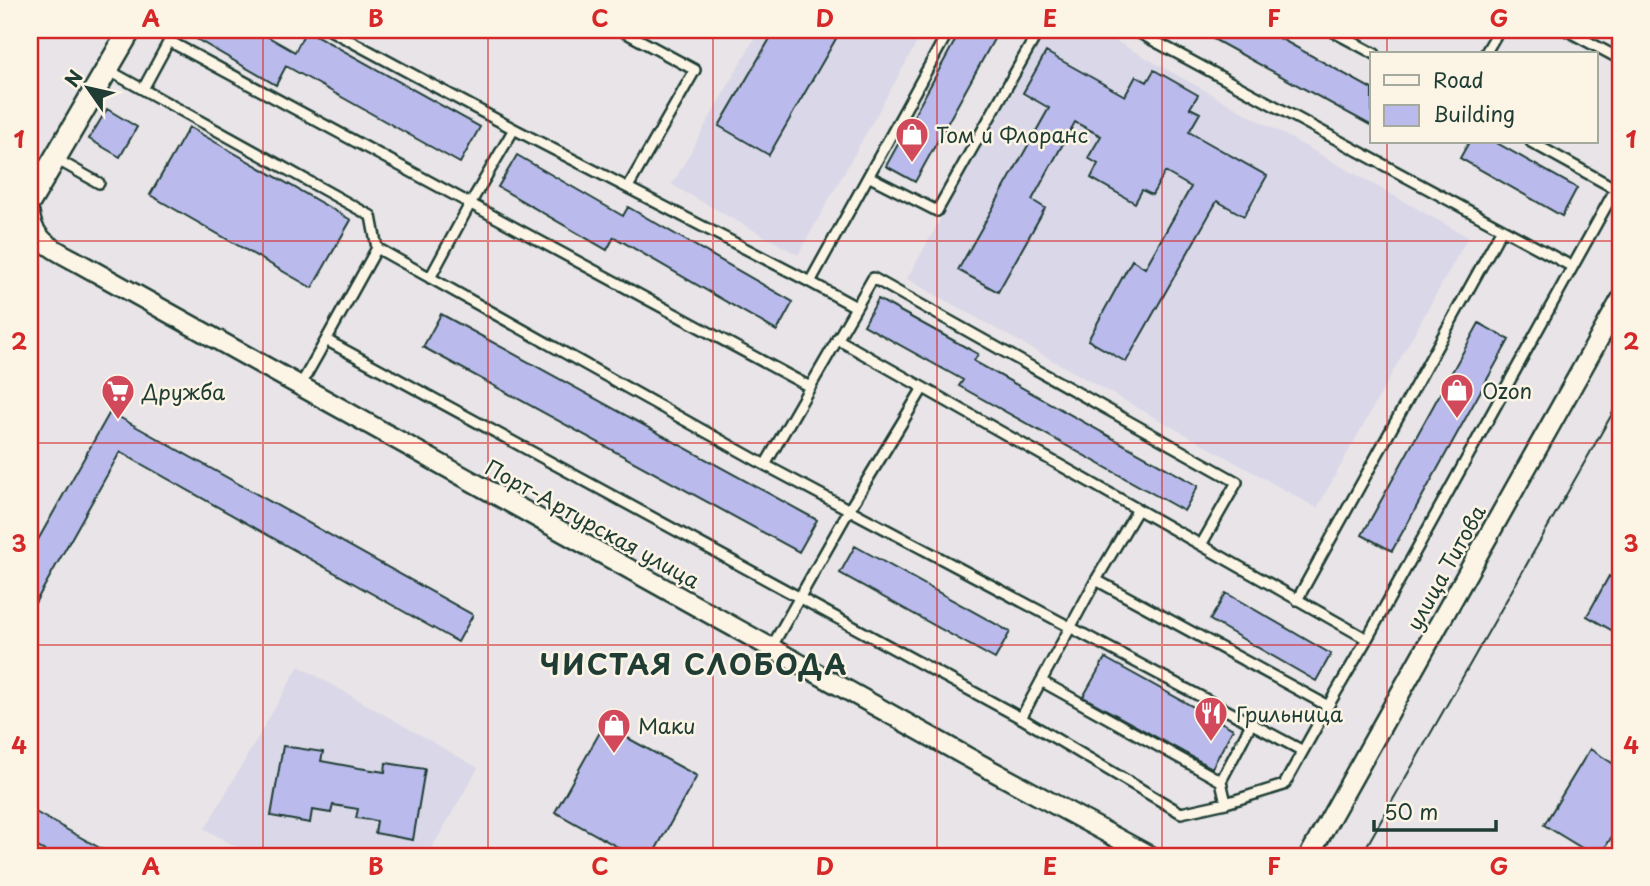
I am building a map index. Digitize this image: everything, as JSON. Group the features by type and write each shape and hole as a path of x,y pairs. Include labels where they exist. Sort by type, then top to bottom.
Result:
{"street":[{"path":"30,201 130,30"},
{"name":"Порт-Артурская улица","path":"30,215 36,234 45,243 1150,856"},
{"name":"улица Титова","path":"1309,856 1620,301"}],"lane":[{"path":"143,89 174,30"},
{"path":"330,30 514,130 856,307"},
{"path":"621,30 695,70 628,187"},
{"path":"810,282 949,30"},
{"path":"870,177 937,211 1039,30"},
{"path":"1135,30 1572,266"},
{"path":"1331,30 1371,52"},
{"path":"1486,52 1499,30"},
{"path":"1566,30 1620,59"},
{"path":"169,41 810,387"},
{"path":"107,70 371,216 377,247 300,386"},
{"path":"430,278 514,130"},
{"path":"326,340 1021,718 1181,813 1226,803 1284,785 1618,185 1535,144"},
{"path":"55,158 99,183"},
{"path":"1297,600 1502,229"},
{"path":"377,247 765,465 1303,751"},
{"path":"765,465 873,278 1237,482 1200,545"},
{"path":"837,339 1367,639"},
{"path":"771,648 849,510 923,388"},
{"path":"1021,718 1138,509"},
{"path":"1096,580 1328,706"},
{"path":"1041,681 1221,781"},
{"path":"1226,803 1221,781 1252,722"}],"shaded area":[{"path":"759,30 924,30 798,255 672,185"},
{"path":"1046,30 1096,30 1468,237 1317,508 907,279"},
{"path":"299,666 478,768 427,856 252,856 205,829"}],"building":[{"path":"181,30 256,30 295,52 306,30 480,127 460,163 286,66 276,85"},
{"path":"775,30 841,30 769,155 719,126"},
{"path":"961,30 999,30 915,182 886,166"},
{"path":"1197,30 1265,30 1370,88 1370,125"},
{"path":"1046,52 1125,96 1136,76 1147,82 1154,70 1198,95 1190,108 1200,113 1189,132 1267,176 1244,216 1217,201 1126,362 1088,340 1132,260 1145,268 1191,187 1165,172 1152,195 1142,190 1135,203 1091,178 1098,164 1088,158 1101,136 1075,122 1032,200 1045,208 998,292 958,270 1049,108 1023,93"},
{"path":"107,109 137,127 120,157 89,139"},
{"path":"189,127 351,220 312,288 150,195"},
{"path":"1468,144 1499,144 1577,188 1562,216 1460,158"},
{"path":"517,155 623,216 628,207 793,302 777,331 614,237 607,250 498,187"},
{"path":"878,299 978,354 974,361 1198,486 1184,511 959,386 963,380 864,325"},
{"path":"441,314 817,520 799,552 423,347"},
{"path":"1479,323 1509,340 1392,551 1362,535"},
{"path":"110,412 473,615 458,642 120,452 30,612 30,554"},
{"path":"855,546 1010,632 995,659 840,573"},
{"path":"1609,576 1620,583 1620,635 1587,616"},
{"path":"1226,593 1331,654 1316,681 1210,620"},
{"path":"1105,658 1233,729 1212,768 1083,697"},
{"path":"604,725 697,776 652,856 634,856 555,812"},
{"path":"283,746 323,752 321,761 359,768 385,772 386,763 425,769 413,840 375,833 377,821 356,818 358,809 333,805 331,813 312,810 310,823 271,816"},
{"path":"1590,749 1620,768 1620,823 1600,856 1595,856 1544,825"},
{"path":"30,809 114,856 54,856 30,843"}],"tram line":[{"path":"1361,856 1620,400"}],"place":[{"name":"Том и Флоранс","path":"912,164"},
{"name":"Ozon","path":"1457,420"},
{"name":"Дружба","path":"118,421"},
{"name":"Грильница","path":"1211,743"},
{"name":"Маки","path":"614,755"}],"district":[{"name":"ЧИСТАЯ СЛОБОДА","path":"694,663"}]}
